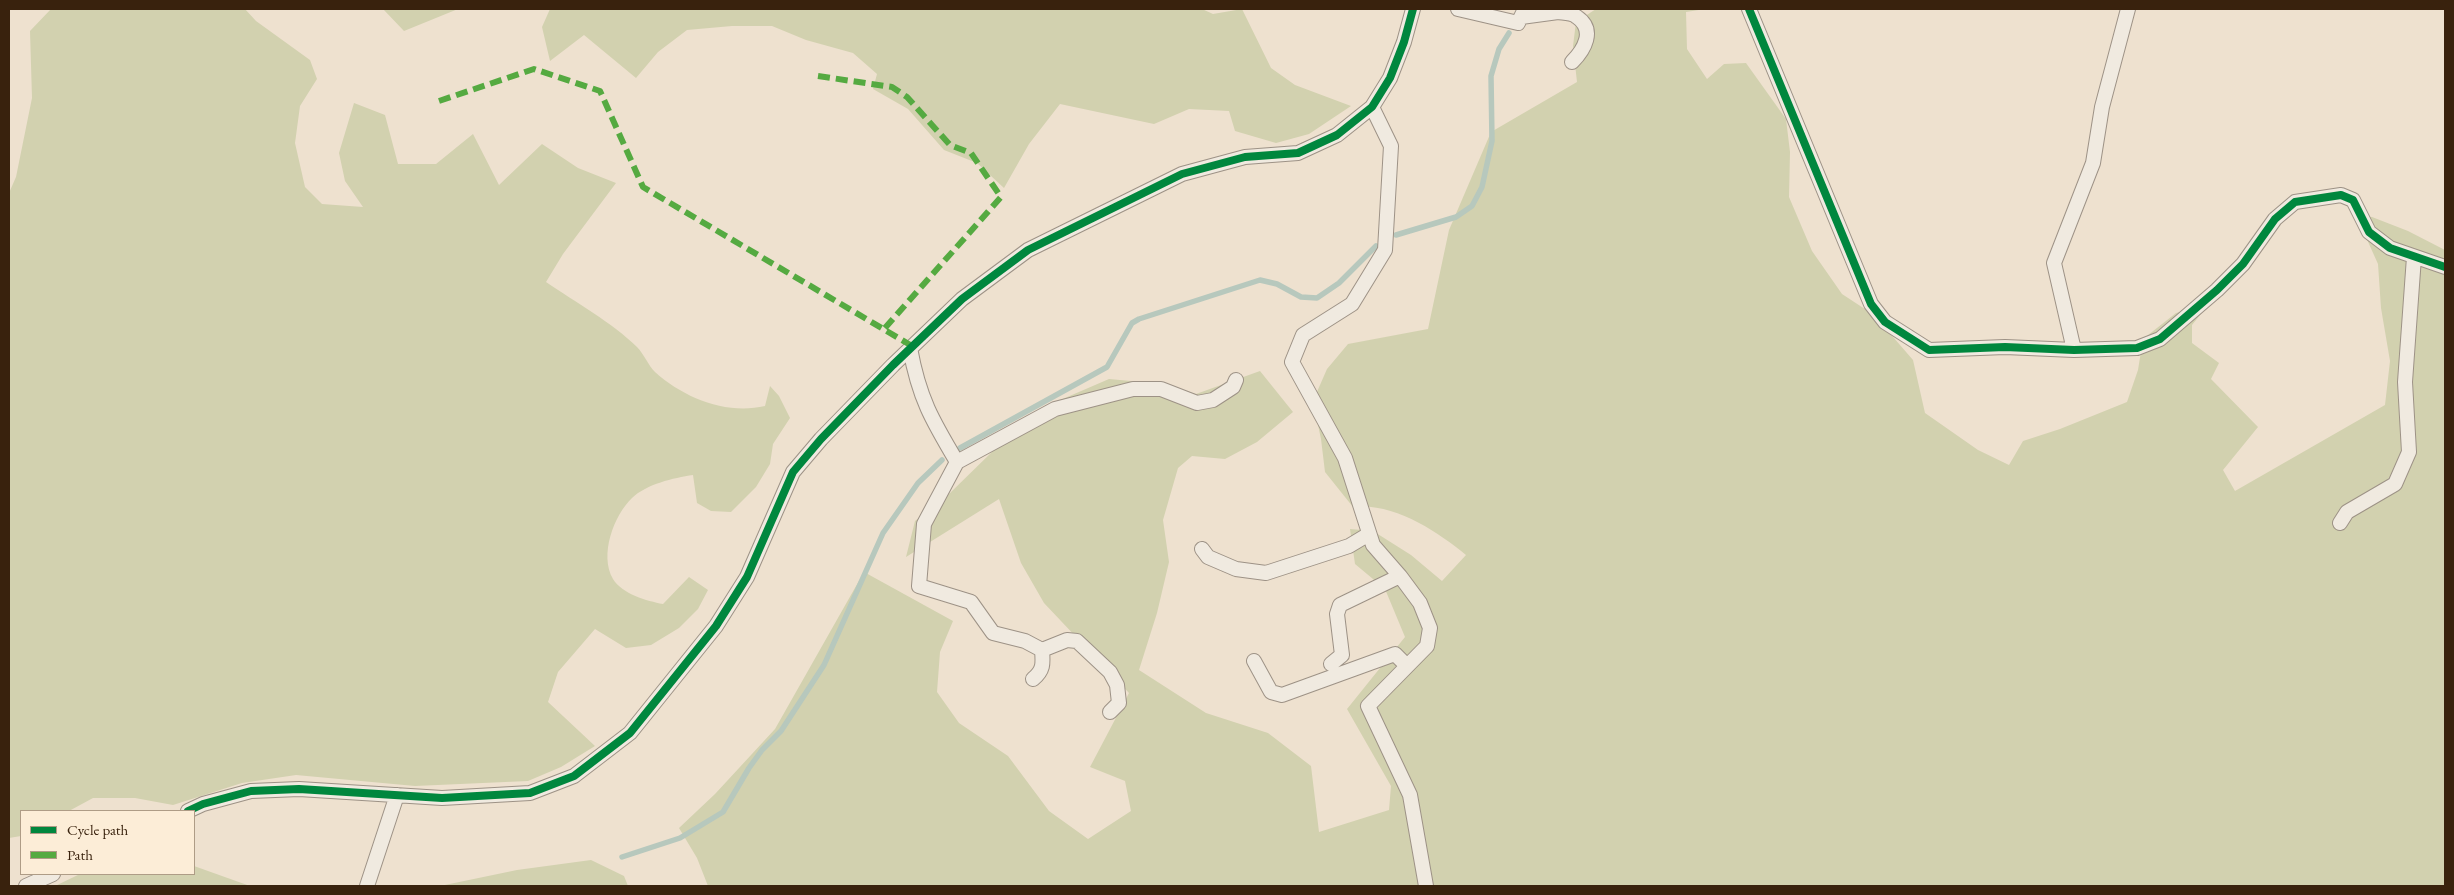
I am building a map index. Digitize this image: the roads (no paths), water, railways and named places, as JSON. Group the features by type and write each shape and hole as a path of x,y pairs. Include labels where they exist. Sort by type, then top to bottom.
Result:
{"street":[{"path":"190,810 203,804 251,791 299,789 442,798 530,793 574,776 630,734 716,626 742,586 793,472 821,439 910,348 962,299 1028,250 1182,174 1245,157 1298,153 1337,135 1372,107 1390,78 1404,42 1413,9"},
{"path":"1458,9 1518,23 1523,13 1560,10 1576,16 1585,25 1587,39 1583,52 1572,62"},
{"path":"1749,9 1871,304 1885,322 1929,350 2005,347 2074,350 2137,348 2160,339 2217,290 2243,264 2276,219 2295,202 2341,195 2353,200 2369,232 2390,248 2445,267"},
{"path":"2074,350 2054,264 2093,163 2102,106 2128,9"},
{"path":"1372,107 1391,146 1385,250 1352,304 1303,335 1292,362 1345,458 1373,544 1420,603 1430,628 1427,646 1368,706 1410,795 1426,886"},
{"path":"2340,523 2347,512 2395,484 2409,452 2405,382 2414,257"},
{"path":"910,348 916,382 927,411 957,462"},
{"path":"1110,712 1119,703 1117,685 1110,672 1077,641 1067,640 1042,650 1025,641 993,633 971,602 918,586 924,524 957,462 1054,409 1133,389 1161,389 1196,402 1213,400 1232,387 1236,380"},
{"path":"1202,549 1208,556 1236,570 1266,573 1349,546 1369,534"},
{"path":"1331,664 1342,655 1337,614 1340,605 1400,576"},
{"path":"1033,679 1040,673 1044,665 1042,650"},
{"path":"1254,661 1271,692 1282,695 1395,654 1407,666"},
{"path":"367,886 397,795"},
{"path":"26,886 51,875"}],"waterway":[{"path":"1396,235 1456,217 1472,206 1482,187 1492,141 1491,76 1499,49 1509,33"},
{"path":"960,448 1107,367 1132,323 1139,319 1260,280 1277,284 1301,297 1317,298 1339,283 1376,246"},
{"path":"622,857 680,838 723,812 749,768 762,750 781,731 824,665 883,533 918,483 942,460"}]}
